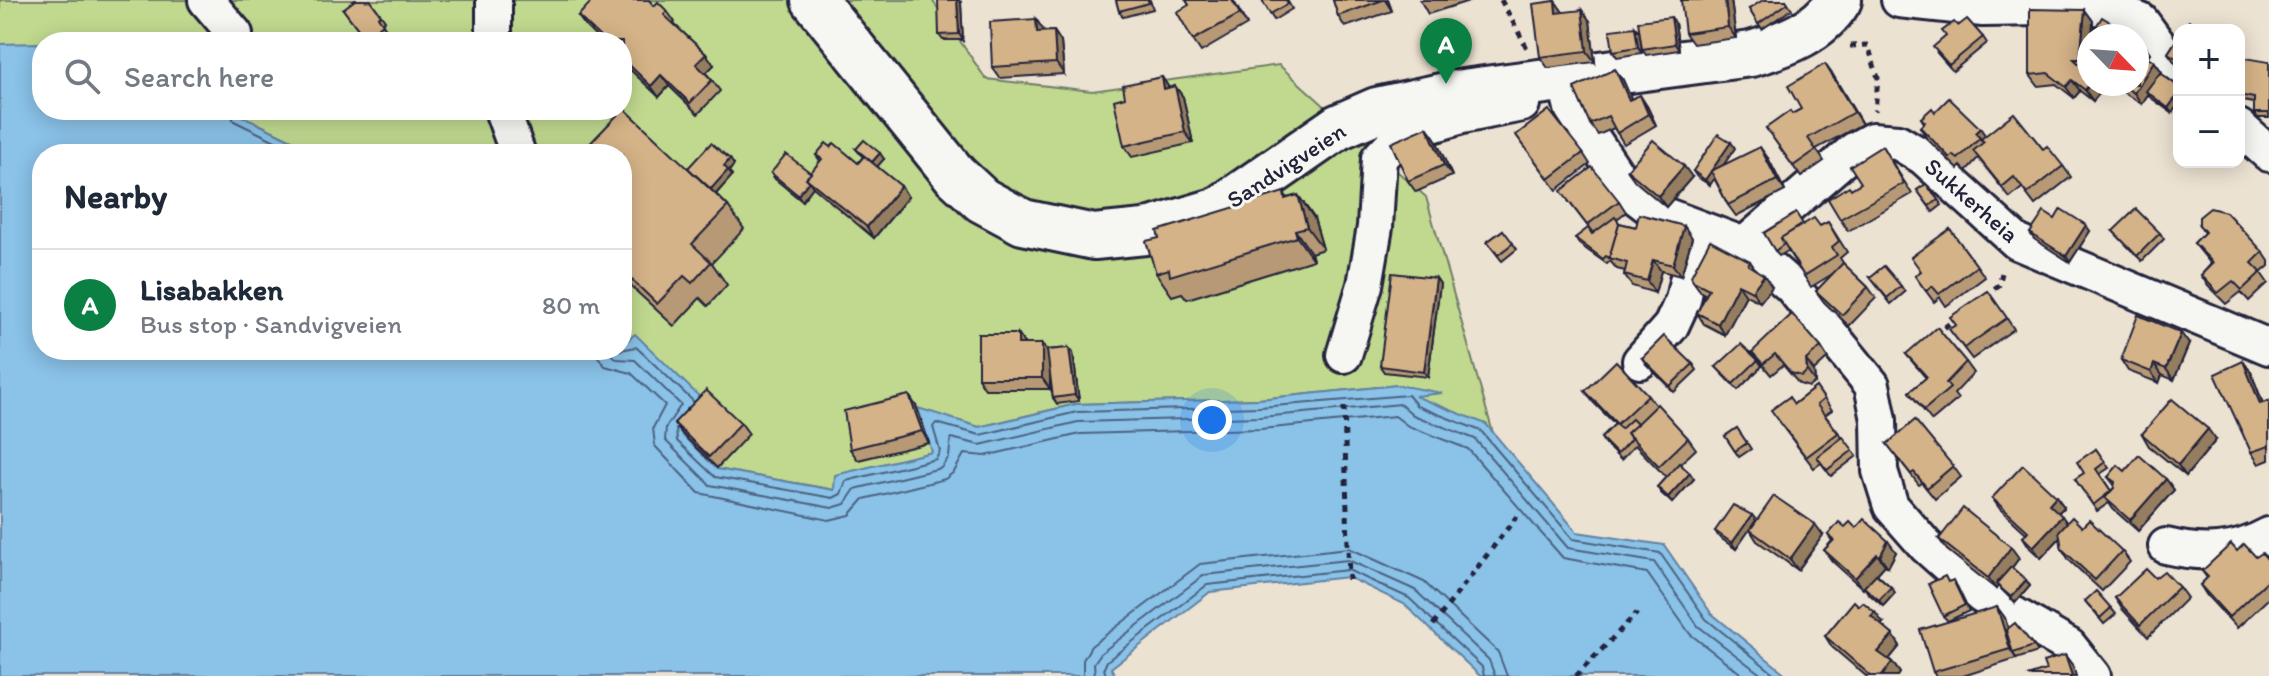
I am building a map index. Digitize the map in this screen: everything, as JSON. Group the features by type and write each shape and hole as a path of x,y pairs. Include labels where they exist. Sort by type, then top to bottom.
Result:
{"main road":[{"name":"Sandvigveien","path":"814,0 955,175 982,200 1023,222 1094,237 1145,232 1218,210 1338,127 1377,110 1455,93 1560,85 1751,54 1784,44 1805,32 1822,21 1839,0"}],"street":[{"path":"206,0 233,32"},
{"path":"494,0 494,32"},
{"path":"1899,0 2153,10 2173,58"},
{"path":"1344,355 1365,285 1375,227 1379,158 1402,134 1462,116 1517,104 1540,103 1560,85 1627,190 1656,212 1744,245 1792,287 1872,385 1879,420 1880,471 1891,506 1926,546 1982,596 2069,646 2093,676"},
{"path":"506,120 514,144"},
{"path":"1744,245 1854,150 1872,140"},
{"name":"Sukkerheia","path":"1872,140 1898,142 1923,157 2017,242 2269,347"},
{"path":"1640,361 1671,326 1683,300 1698,230"},
{"path":"2166,546 2201,554 2247,547 2269,535"}],"path":[{"path":"1501,0 1560,85"},
{"path":"1844,47 1868,45 1878,78 1872,140"},
{"path":"1975,303 1999,285 2004,266"},
{"path":"1929,340 1964,313"},
{"path":"1344,407 1349,580"},
{"path":"1433,625 1517,516"},
{"path":"1576,676 1637,613"}],"green space":[{"path":"0,0 932,0 986,79 1092,91 1279,65 1426,197 1493,433 1486,424 1413,396 1438,393 1398,385 1259,399 1076,404 979,427 919,409 933,452 836,475 835,490 717,469 682,435 709,407 635,335 632,337 632,144 300,144 250,120 632,120 632,32 32,32 32,44 0,44"}],"water":[{"path":"32,43 32,120 250,120 300,144 32,144 32,360 632,360 632,337 635,334 709,406 682,435 717,469 834,490 835,475 932,452 918,408 979,427 1076,404 1259,399 1398,385 1442,393 1415,396 1486,424 1577,532 1664,545 1711,613 1788,676 1480,676 1404,604 1348,577 1210,592 1111,668 1116,676 0,676 0,44"}],"building":[{"path":"355,0 370,0 381,15 378,17 383,24 373,32 360,32 343,9"},
{"path":"593,0 649,0 654,6 658,2 667,11 664,15 706,54 696,64 712,80 690,103 661,75 651,86 632,68 632,32 595,32 578,16"},
{"path":"938,0 957,0 959,34 939,35"},
{"path":"1116,0 1148,0 1149,3 1119,11"},
{"path":"1186,0 1232,0 1240,14 1193,40 1177,12 1189,5"},
{"path":"1262,0 1286,0 1288,4 1270,14"},
{"path":"1333,0 1383,0 1338,16"},
{"path":"1681,0 1725,0 1728,27 1685,33"},
{"path":"1763,0 1786,0 1788,3 1758,24 1749,9"},
{"path":"1555,1 1556,13 1582,10 1587,51 1540,57 1533,4"},
{"path":"2030,9 2085,10 2084,24 2077,24 2077,59 2074,59 2077,62 2077,84 2072,80 2066,87 2048,73 2030,75"},
{"path":"1671,17 1675,44 1642,49 1638,21"},
{"path":"2102,17 2113,24 2098,24"},
{"path":"1036,19 1037,32 1054,31 1056,63 992,67 990,22"},
{"path":"1967,19 1983,37 1949,65 1933,47 1946,36 1942,31 1954,22 1958,26"},
{"path":"1635,27 1638,47 1613,51 1610,30"},
{"path":"2245,58 2269,62 2269,113 2254,113 2254,98 2245,96"},
{"path":"1825,64 1854,112 1808,138 1816,150 1793,166 1766,128 1790,111 1792,114 1801,109 1788,86"},
{"path":"1615,69 1629,100 1640,95 1648,114 1617,133 1608,116 1590,124 1574,88"},
{"path":"2160,73 2173,83 2173,101 2168,108 2149,93 2149,87"},
{"path":"1162,77 1164,89 1175,86 1185,132 1124,146 1114,100 1125,97 1123,85"},
{"path":"1949,98 1980,128 1975,133 1980,138 1958,159 1953,155 1950,158 1920,127 1925,122 1921,118 1932,108 1935,112"},
{"path":"1549,110 1583,153 1549,179 1516,135"},
{"path":"2014,113 2043,149 2047,146 2063,166 2027,194 2014,177 2002,187 1973,151 1984,142 1981,139"},
{"path":"632,116 728,206 692,244 711,262 692,283 684,276 657,304 632,280 632,144 590,144 613,120 632,120"},
{"path":"1427,127 1444,165 1408,181 1391,143"},
{"path":"1718,134 1731,142 1705,180 1693,171"},
{"path":"864,140 880,153 872,162 856,149"},
{"path":"1653,140 1684,166 1658,196 1627,170"},
{"path":"711,143 730,159 724,166 728,170 711,189 688,168"},
{"path":"826,143 831,147 834,143 858,163 864,156 901,186 867,227 806,178 822,159 816,155"},
{"path":"1882,146 1904,183 1840,219 1828,199 1849,186 1851,189 1861,183 1850,166"},
{"path":"1760,147 1777,180 1728,205 1711,171"},
{"path":"786,154 811,173 798,195 771,173"},
{"path":"1592,167 1619,201 1587,225 1561,191"},
{"path":"1926,184 1938,200 1929,206 1917,190"},
{"path":"1284,192 1285,199 1298,195 1307,227 1295,230 1297,237 1170,276 1169,269 1156,273 1146,241 1159,238 1157,231"},
{"path":"2210,208 2226,212 2263,252 2252,263 2261,272 2242,290 2233,281 2218,293 2201,275 2213,263 2194,243 2205,232 2199,225 2199,217"},
{"path":"2061,209 2086,225 2066,256 2030,233 2044,212 2055,219"},
{"path":"2136,209 2160,233 2137,256 2113,231"},
{"path":"1796,213 1803,224 1781,238 1784,244 1775,251 1764,233"},
{"path":"1639,214 1684,226 1673,265 1653,260 1647,281 1624,275 1627,263 1609,258 1619,223 1636,227"},
{"path":"1615,217 1619,223 1609,258 1606,256 1603,259 1575,238 1588,228 1592,234"},
{"path":"1814,218 1820,226 1828,222 1839,241 1832,247 1837,255 1804,276 1781,238"},
{"path":"1950,229 1977,266 1939,294 1932,286 1926,291 1915,276 1921,271 1911,257"},
{"path":"1503,230 1513,243 1498,255 1487,242"},
{"path":"1710,240 1750,261 1748,265 1764,275 1752,291 1738,284 1718,324 1697,313 1709,289 1693,281 1691,276"},
{"path":"1843,263 1868,287 1842,315 1816,291"},
{"path":"1884,266 1901,286 1887,298 1870,277"},
{"path":"1392,273 1436,278 1424,372 1380,366"},
{"path":"1988,291 2007,318 1964,348 1949,329 1956,325 1950,317"},
{"path":"1792,314 1821,347 1806,360 1807,371 1802,376 1791,373 1775,354 1763,364 1752,352"},
{"path":"2138,315 2181,333 2166,369 2154,364 2151,372 2121,360"},
{"path":"1937,327 1966,362 1946,383 1950,388 1924,410 1909,392 1927,377 1906,354"},
{"path":"978,334 1018,334 1018,344 1042,344 1042,378 978,378"},
{"path":"1664,336 1693,364 1670,386 1642,358"},
{"path":"1741,344 1758,360 1733,384 1716,367"},
{"path":"1069,348 1075,395 1053,398 1047,350"},
{"path":"1616,361 1648,395 1617,424 1585,391"},
{"path":"2243,361 2260,404 2269,401 2269,446 2251,452 2215,374"},
{"path":"1816,387 1824,399 1817,405 1838,433 1806,457 1771,410 1789,397 1794,404"},
{"path":"706,390 741,423 709,457 674,423"},
{"path":"909,395 922,431 850,449 844,411"},
{"path":"2172,399 2208,429 2178,465 2142,434"},
{"path":"1657,404 1688,438 1659,466 1627,433"},
{"path":"1632,419 1637,424 1627,433 1631,439 1617,454 1601,438 1615,424 1621,429"},
{"path":"1915,420 1953,466 1927,488 1914,472 1911,474 1887,444"},
{"path":"1737,428 1747,443 1735,451 1725,436"},
{"path":"1843,437 1853,450 1827,470 1817,457"},
{"path":"2096,449 2105,462 2096,469 2111,491 2093,505 2075,479 2084,473 2077,462"},
{"path":"2139,455 2166,479 2130,520 2105,498 2115,482 2108,477 2118,465 2125,471"},
{"path":"1679,463 1690,473 1668,497 1657,487"},
{"path":"2023,465 2056,496 2049,504 2062,516 2033,547 2023,537 2028,531 1992,498"},
{"path":"1774,496 1815,524 1790,559 1750,530"},
{"path":"1733,505 1752,515 1732,543 1715,531"},
{"path":"1963,508 2011,547 1988,578 1939,539"},
{"path":"2072,517 2082,527 2089,520 2122,551 2095,580 2062,549 2059,531"},
{"path":"1864,519 1888,541 1880,556 1877,554 1855,578 1824,550 1834,540 1828,535 1839,522 1845,527 1850,522 1856,528"},
{"path":"2231,544 2237,551 2244,544 2256,557 2262,553 2269,561 2269,579 2229,617 2200,585 2208,577 2202,571"},
{"path":"2011,567 2026,580 2011,597 1996,584"},
{"path":"2146,569 2155,578 2164,571 2179,587 2140,625 2115,598"},
{"path":"1876,574 1891,587 1879,600 1864,587"},
{"path":"1945,576 1948,582 1953,580 1965,605 1943,616 1928,584"},
{"path":"2096,591 2111,608 2100,618 2085,601"},
{"path":"1854,601 1859,606 1863,602 1875,612 1871,616 1893,635 1878,652 1892,662 1882,676 1871,676 1825,636"},
{"path":"1997,607 2010,649 1933,672 1920,630"},
{"path":"2015,623 2034,646 2013,653 2006,630"},
{"path":"2065,655 2072,676 2027,676 2046,670 2043,662"}],"place":[{"name":"Lisabakken","path":"1446,84"}]}
